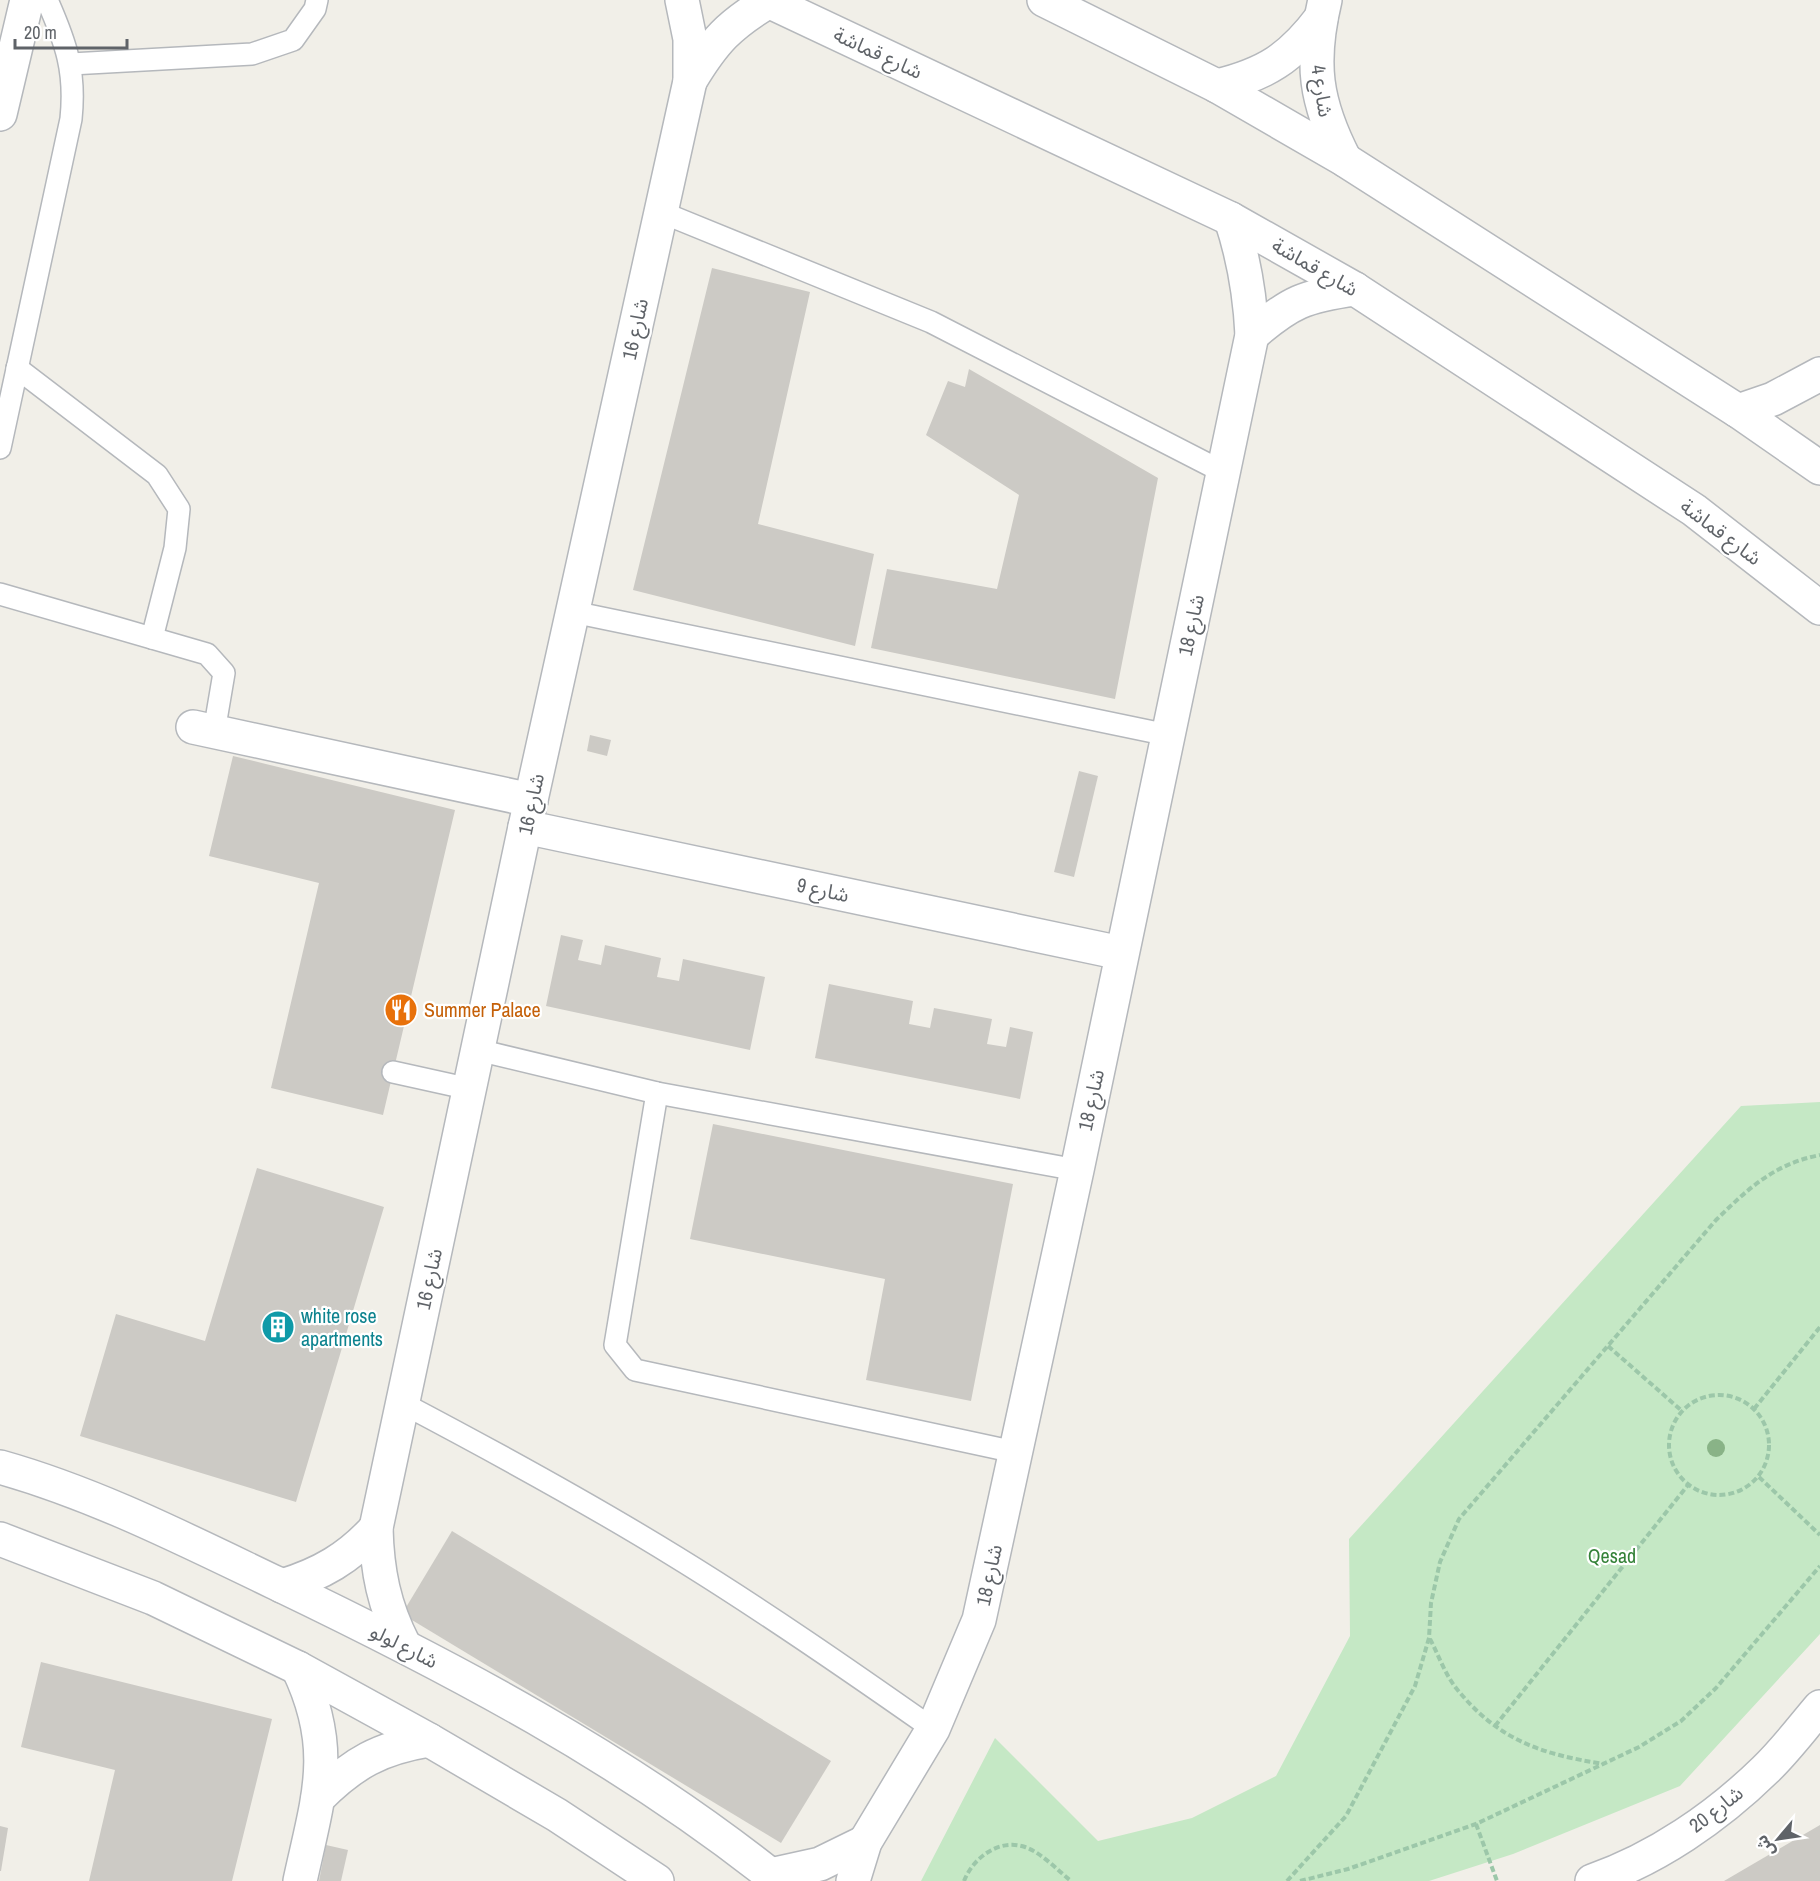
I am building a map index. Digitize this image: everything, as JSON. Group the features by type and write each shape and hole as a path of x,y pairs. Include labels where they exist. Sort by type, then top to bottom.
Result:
{"street":[{"path":"0,114 27,0"},
{"name":"شارع 16","path":"404,1645 390,1617 381,1589 376,1558 376,1528 528,814 690,81 690,39 682,0"},
{"path":"1044,0 1217,86 1345,160 1738,411 1820,468"},
{"name":"شارع 16","path":"690,81 709,48 737,21 768,1"},
{"name":"شارع قماشة","path":"768,1 1231,219 1355,289 1694,510 1820,608"},
{"name":"شارع 4","path":"1217,86 1248,79 1277,64 1302,44 1323,9"},
{"name":"شارع 4","path":"1323,9 1316,55 1318,92 1328,127 1345,160"},
{"name":"شارع 18","path":"853,1881 855,1866 865,1842 933,1729 979,1620 1077,1170 1252,335 1250,296 1243,257 1231,219"},
{"path":"1252,335 1281,310 1316,294 1355,289"},
{"path":"1738,411 1773,399 1820,374"},
{"name":"شارع 9","path":"204,730 528,814 1121,953"},
{"name":"شارع لولو","path":"0,1467 150,1522 404,1645 530,1714 653,1790 774,1878"},
{"path":"282,1586 310,1578 335,1565 357,1549 376,1528"},
{"path":"0,1539 153,1598 298,1668 429,1740 557,1815 657,1881"},
{"path":"298,1668 312,1699 321,1731 323,1765 300,1881"},
{"name":"شارع 20","path":"1592,1881 1661,1849 1716,1812 1766,1769 1816,1721"},
{"path":"318,1798 340,1775 368,1757 398,1745 429,1740"},
{"path":"774,1878 820,1863 865,1842"}],"lane":[{"path":"0,448 74,91 71,64 64,37 47,0"},
{"path":"71,64 252,54 292,40 315,9 317,0"},
{"path":"661,213 931,322 1223,472"},
{"path":"17,368 157,475 179,509 176,548 152,638"},
{"path":"0,594 207,654 224,673 204,730"},
{"path":"573,612 1168,735"},
{"path":"478,1050 657,1093 1077,1170"},
{"path":"393,1072 470,1089"},
{"path":"657,1093 615,1345 635,1370 1016,1452"},
{"path":"402,1403 541,1477 676,1557 808,1641 933,1729"}],"path":[{"path":"1287,1881 1346,1815 1415,1686 1429,1638 1431,1603 1440,1562 1459,1519 1716,1220 1755,1182 1802,1158 1820,1155"},
{"path":"1754,1408 1820,1328"},
{"path":"1608,1346 1682,1411"},
{"path":"1717,1394 1737,1398 1754,1408 1765,1424 1770,1442 1768,1460 1759,1477 1744,1490 1725,1496 1705,1494 1688,1485 1677,1472 1670,1457 1669,1441 1673,1425 1682,1411 1698,1399 1717,1394"},
{"path":"1759,1477 1820,1534"},
{"path":"1495,1726 1688,1485"},
{"path":"1300,1881 1359,1865 1476,1824 1604,1764 1681,1721 1716,1688 1820,1566"},
{"path":"1429,1638 1456,1687 1495,1726 1525,1744 1559,1757 1604,1764"},
{"path":"1476,1824 1497,1881"},
{"path":"964,1881 979,1859 992,1849 1008,1845 1024,1847 1038,1855 1071,1881"}],"green space":[{"name":"Qesad","path":"1820,1102 1820,1634 1680,1786 1513,1854 1429,1881 921,1881 995,1738 1098,1841 1192,1818 1276,1776 1350,1636 1349,1539 1741,1106"}],"building":[{"path":"712,268 810,292 758,524 874,554 855,646 633,590"},
{"path":"969,369 1158,478 1115,699 871,648 887,569 997,589 1019,495 926,435 948,381 965,387"},
{"path":"590,735 611,740 607,756 587,751"},
{"path":"233,756 455,810 383,1115 271,1088 319,883 209,856"},
{"path":"1079,771 1098,776 1074,877 1054,872"},
{"path":"561,935 583,940 578,960 601,965 605,945 661,958 657,977 679,981 683,959 765,977 750,1050 546,1006"},
{"path":"829,984 913,1001 909,1024 930,1028 934,1008 992,1019 987,1044 1006,1047 1010,1027 1033,1032 1020,1099 815,1058"},
{"path":"713,1124 1013,1184 971,1401 866,1380 885,1279 690,1239"},
{"name":"white rose apartments","path":"257,1168 384,1207 296,1502 80,1436 116,1314 205,1341"},
{"path":"452,1531 831,1761 781,1843 402,1614"},
{"path":"41,1662 272,1719 232,1881 89,1881 115,1770 21,1747"},
{"path":"1820,1825 1820,1881 1724,1881"},
{"path":"0,1826 8,1828 1,1871 0,1871"},
{"path":"326,1845 348,1850 341,1881 319,1881"}],"place":[{"name":"Summer Palace","path":"401,1010"},
{"name":"white rose apartments","path":"278,1327"}]}
